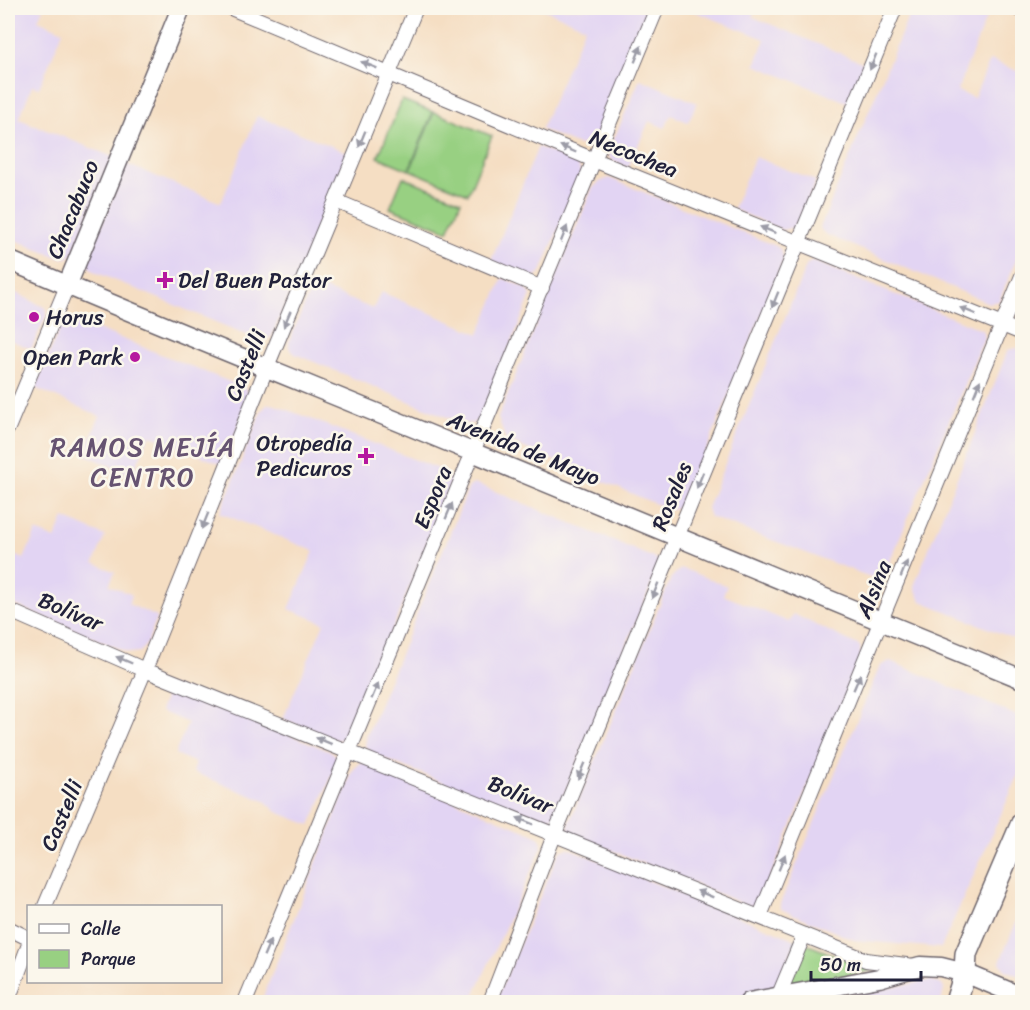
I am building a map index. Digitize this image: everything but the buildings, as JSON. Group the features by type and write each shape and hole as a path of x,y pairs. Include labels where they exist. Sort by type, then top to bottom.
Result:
{"main road":[{"name":"Chacabuco","path":"67,286 181,8"},
{"name":"Avenida de Mayo","path":"8,260 266,369 474,452 882,623 1023,679"},
{"path":"956,1002 965,974 966,954 1023,823"},
{"path":"749,1002 879,978 920,966"},
{"name":"Bolívar","path":"920,966 941,967 965,974 1023,997"}],"street":[{"name":"Necochea","path":"231,8 594,160 1023,333"},
{"name":"Castelli","path":"45,905 145,670 266,369 416,8"},
{"name":"Espora","path":"245,1002 657,8"},
{"name":"Rosales","path":"490,1002 555,833 895,8"},
{"path":"1016,8 1023,10"},
{"path":"336,201 542,288"},
{"name":"Alsina","path":"760,916 1023,276"},
{"name":"Chacabuco","path":"8,428 67,286"},
{"name":"Bolívar","path":"8,610 145,670 866,960 920,966"},
{"path":"8,928 27,938"},
{"path":"778,997 804,935"},
{"path":"8,1000 27,950"}],"shaded area":[{"path":"8,8 43,8 38,20 63,31 39,88 32,86 19,119 113,157 73,254 67,258 60,258 8,237"},
{"path":"541,8 648,8 596,136 584,144 578,145 541,129 585,27"},
{"path":"686,8 756,8 753,17 866,64 849,103 755,65 765,39"},
{"path":"912,8 975,8 988,13 957,91 974,98 990,60 1022,73 1022,246 999,301 989,303 825,234 820,228"},
{"path":"640,79 697,103 688,122 671,115 665,128 649,121 628,168 611,160 609,155"},
{"path":"257,116 349,153 272,336 266,340 259,340 95,272 89,267 87,261 126,164 221,203"},
{"path":"538,147 575,162 581,174 541,272 533,278 491,261"},
{"path":"755,157 816,181 799,221 794,227 782,230 733,209"},
{"path":"609,178 776,246 780,249 784,259 687,498 678,508 670,510 506,440 498,418 592,189 599,182"},
{"path":"813,261 982,330 984,338 884,575 876,579 710,517 707,508 807,264"},
{"path":"503,278 526,288 531,295 481,417 474,423 464,424 295,354 289,348 289,342 313,284 373,309 381,292 479,334"},
{"path":"8,289 46,308 47,314 31,349 8,339"},
{"path":"70,318 245,388 251,395 223,465 150,435 132,475 84,454 100,416 35,388 61,325 65,319"},
{"path":"1017,348 1022,350 1022,642 921,601 914,586 1008,350"},
{"path":"268,404 444,471 450,480 450,486 352,729 345,739 335,740 283,719 324,623 289,609 314,551 220,513 262,410"},
{"path":"475,483 659,560 660,564 555,817 543,822 370,753 365,746 367,735 469,487"},
{"path":"64,518 105,536 94,563 115,572 109,585 132,595 128,604 157,617 147,643 140,652 129,653 8,602 8,553 24,559 36,531 55,539"},
{"path":"684,569 727,586 723,595 789,622 793,614 860,646 861,658 761,899 752,906 572,834 568,828 671,578 679,570"},
{"path":"890,661 1022,718 1022,767 941,948 854,940 781,909 780,904 880,666"},
{"path":"170,685 332,752 337,757 337,765 310,825 277,812 265,801 193,772 196,763 175,754 188,723 160,711"},
{"path":"363,762 537,836 541,840 542,847 471,1002 261,1002 353,770"},
{"path":"568,848 796,940 774,995 730,1002 495,1002 556,859 561,851"},
{"path":"1022,908 1022,977 1005,970 1000,962"},
{"path":"932,980 942,985 944,989 941,1002 808,1002"}],"green space":[{"path":"402,100 433,112 409,170 378,157"},
{"path":"434,112 492,136 468,194 410,170"},
{"path":"403,177 461,201 448,231 390,208"},
{"path":"796,940 867,968 871,971 788,986"}],"place":[{"name":"Del Buen Pastor","path":"165,280"},
{"name":"Horus","path":"34,317"},
{"name":"Open Park","path":"135,357"},
{"name":"Otropedía Pedicuros","path":"366,456"}],"district":[{"name":"RAMOS MEJÍA CENTRO","path":"143,462"}]}
